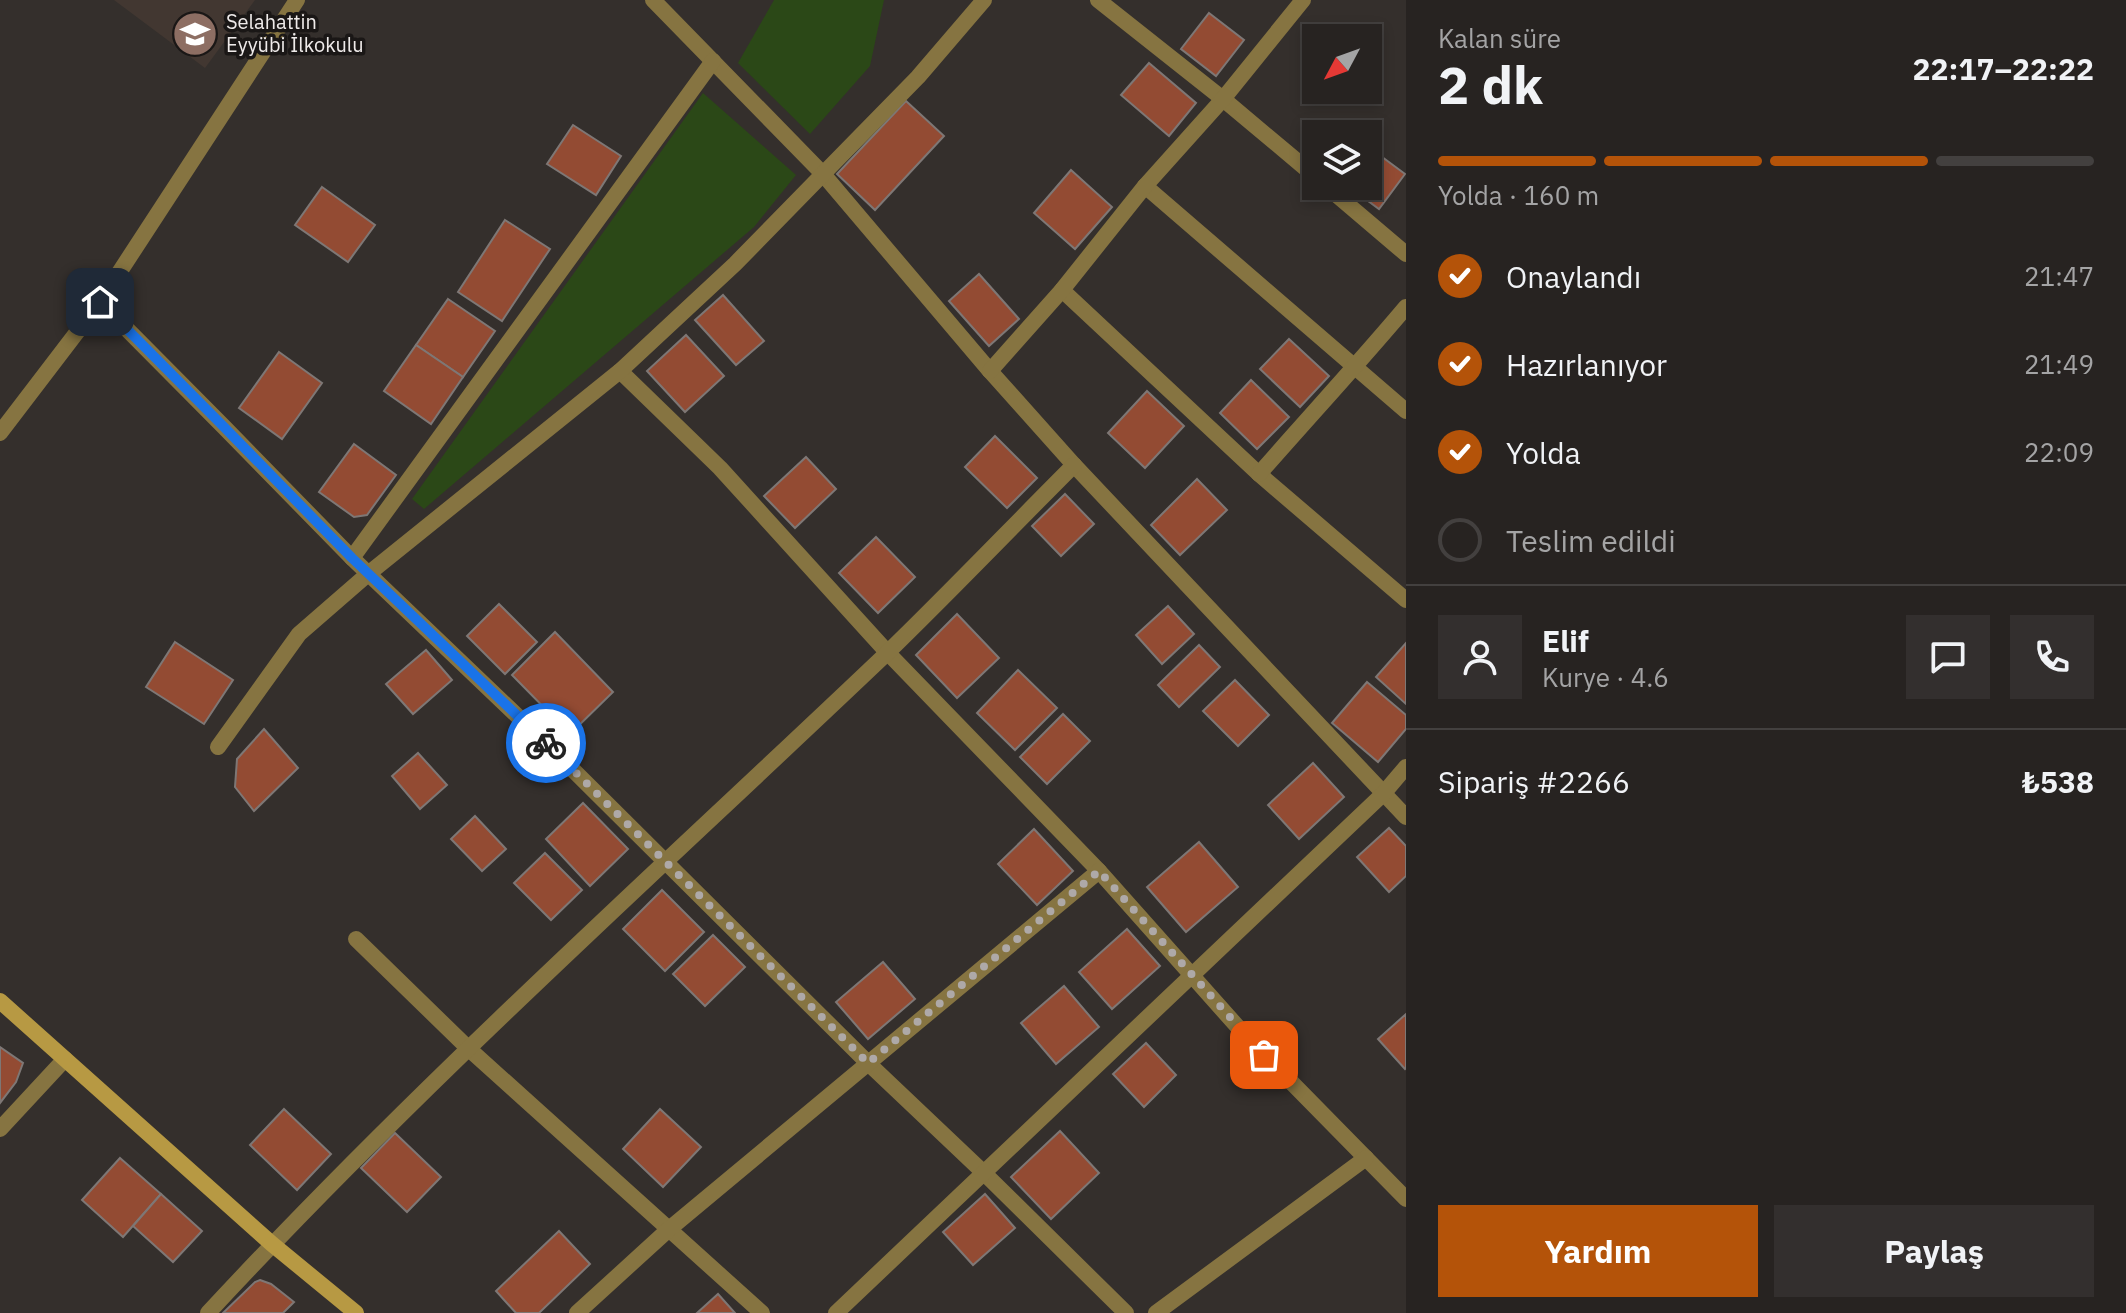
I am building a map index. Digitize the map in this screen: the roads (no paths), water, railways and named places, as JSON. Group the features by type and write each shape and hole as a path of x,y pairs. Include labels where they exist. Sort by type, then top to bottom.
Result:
{"street":[{"path":"0,433 100,302 297,0"},
{"path":"653,0 823,174 1074,465 1406,817"},
{"path":"218,747 299,634 368,574 620,371 735,264 918,77 984,0"},
{"path":"1098,0 1302,165"},
{"path":"990,371 1062,290 1145,186 1223,99 1303,0"},
{"path":"352,558 713,61"},
{"path":"1145,186 1406,411"},
{"path":"1342,200 1406,254"},
{"path":"1062,290 1259,474 1406,600"},
{"path":"100,302 368,574 554,751 868,1063 1126,1313"},
{"path":"1259,474 1406,307"},
{"path":"620,371 720,468 887,652 1099,871 1244,1034 1406,1199"},
{"path":"208,1313 272,1244 469,1049 887,652 1074,465"},
{"path":"836,1313 1383,794 1406,767"},
{"path":"577,1313 668,1230 1099,871"},
{"path":"356,939 469,1049 762,1313"},
{"path":"0,1001 272,1244 356,1313"},
{"path":"0,1129 65,1059"},
{"path":"1156,1313 1366,1158"}],"place":[{"name":"Selahattin Eyyübi İlkokulu","path":"195,34"}]}
